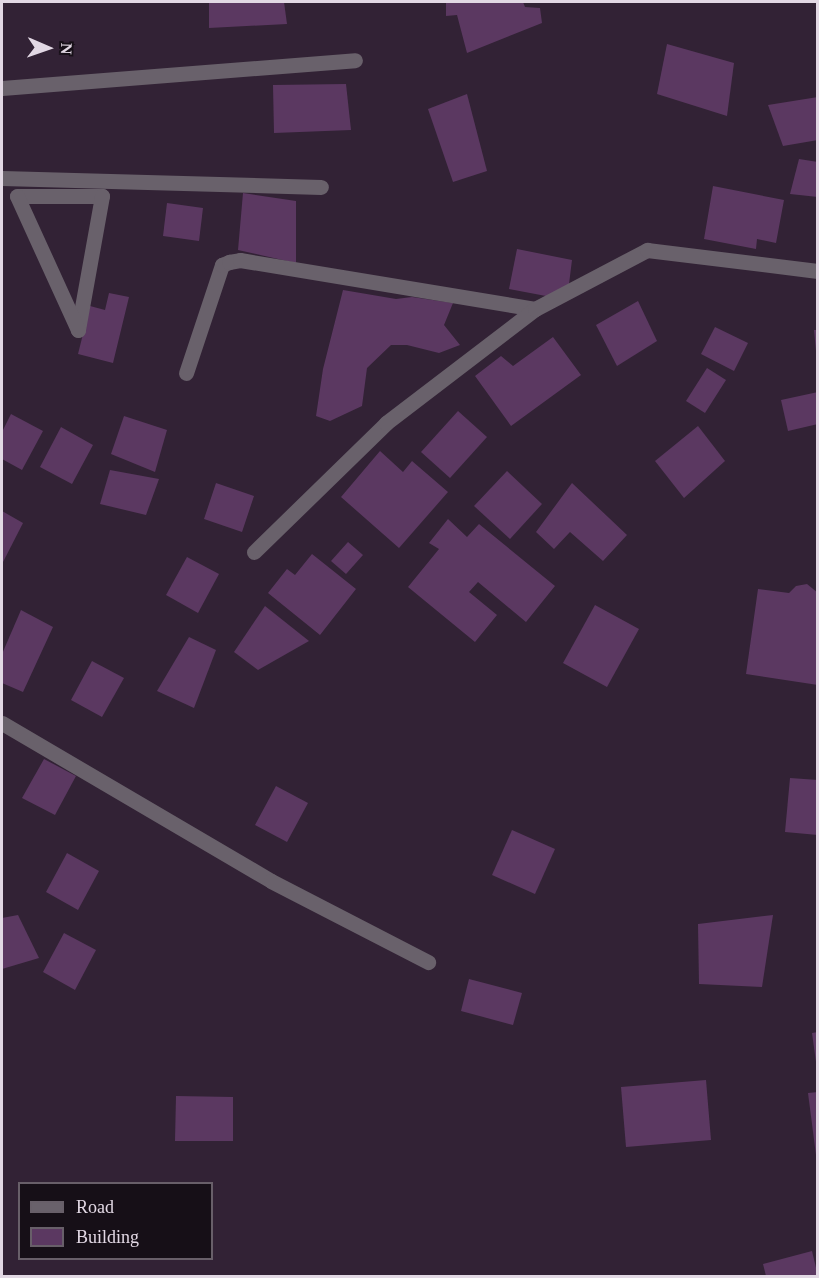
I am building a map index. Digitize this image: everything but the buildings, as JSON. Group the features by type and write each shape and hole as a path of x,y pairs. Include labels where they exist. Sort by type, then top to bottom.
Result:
{"street":[{"path":"2,88 355,60"},
{"path":"2,178 321,187"},
{"path":"2,184 17,196 78,330 102,196 17,196"},
{"path":"254,552 386,423 535,309 646,250 818,271"},
{"path":"186,373 222,265 229,262 240,260 535,309"},
{"path":"2,723 271,881 428,962"}]}
